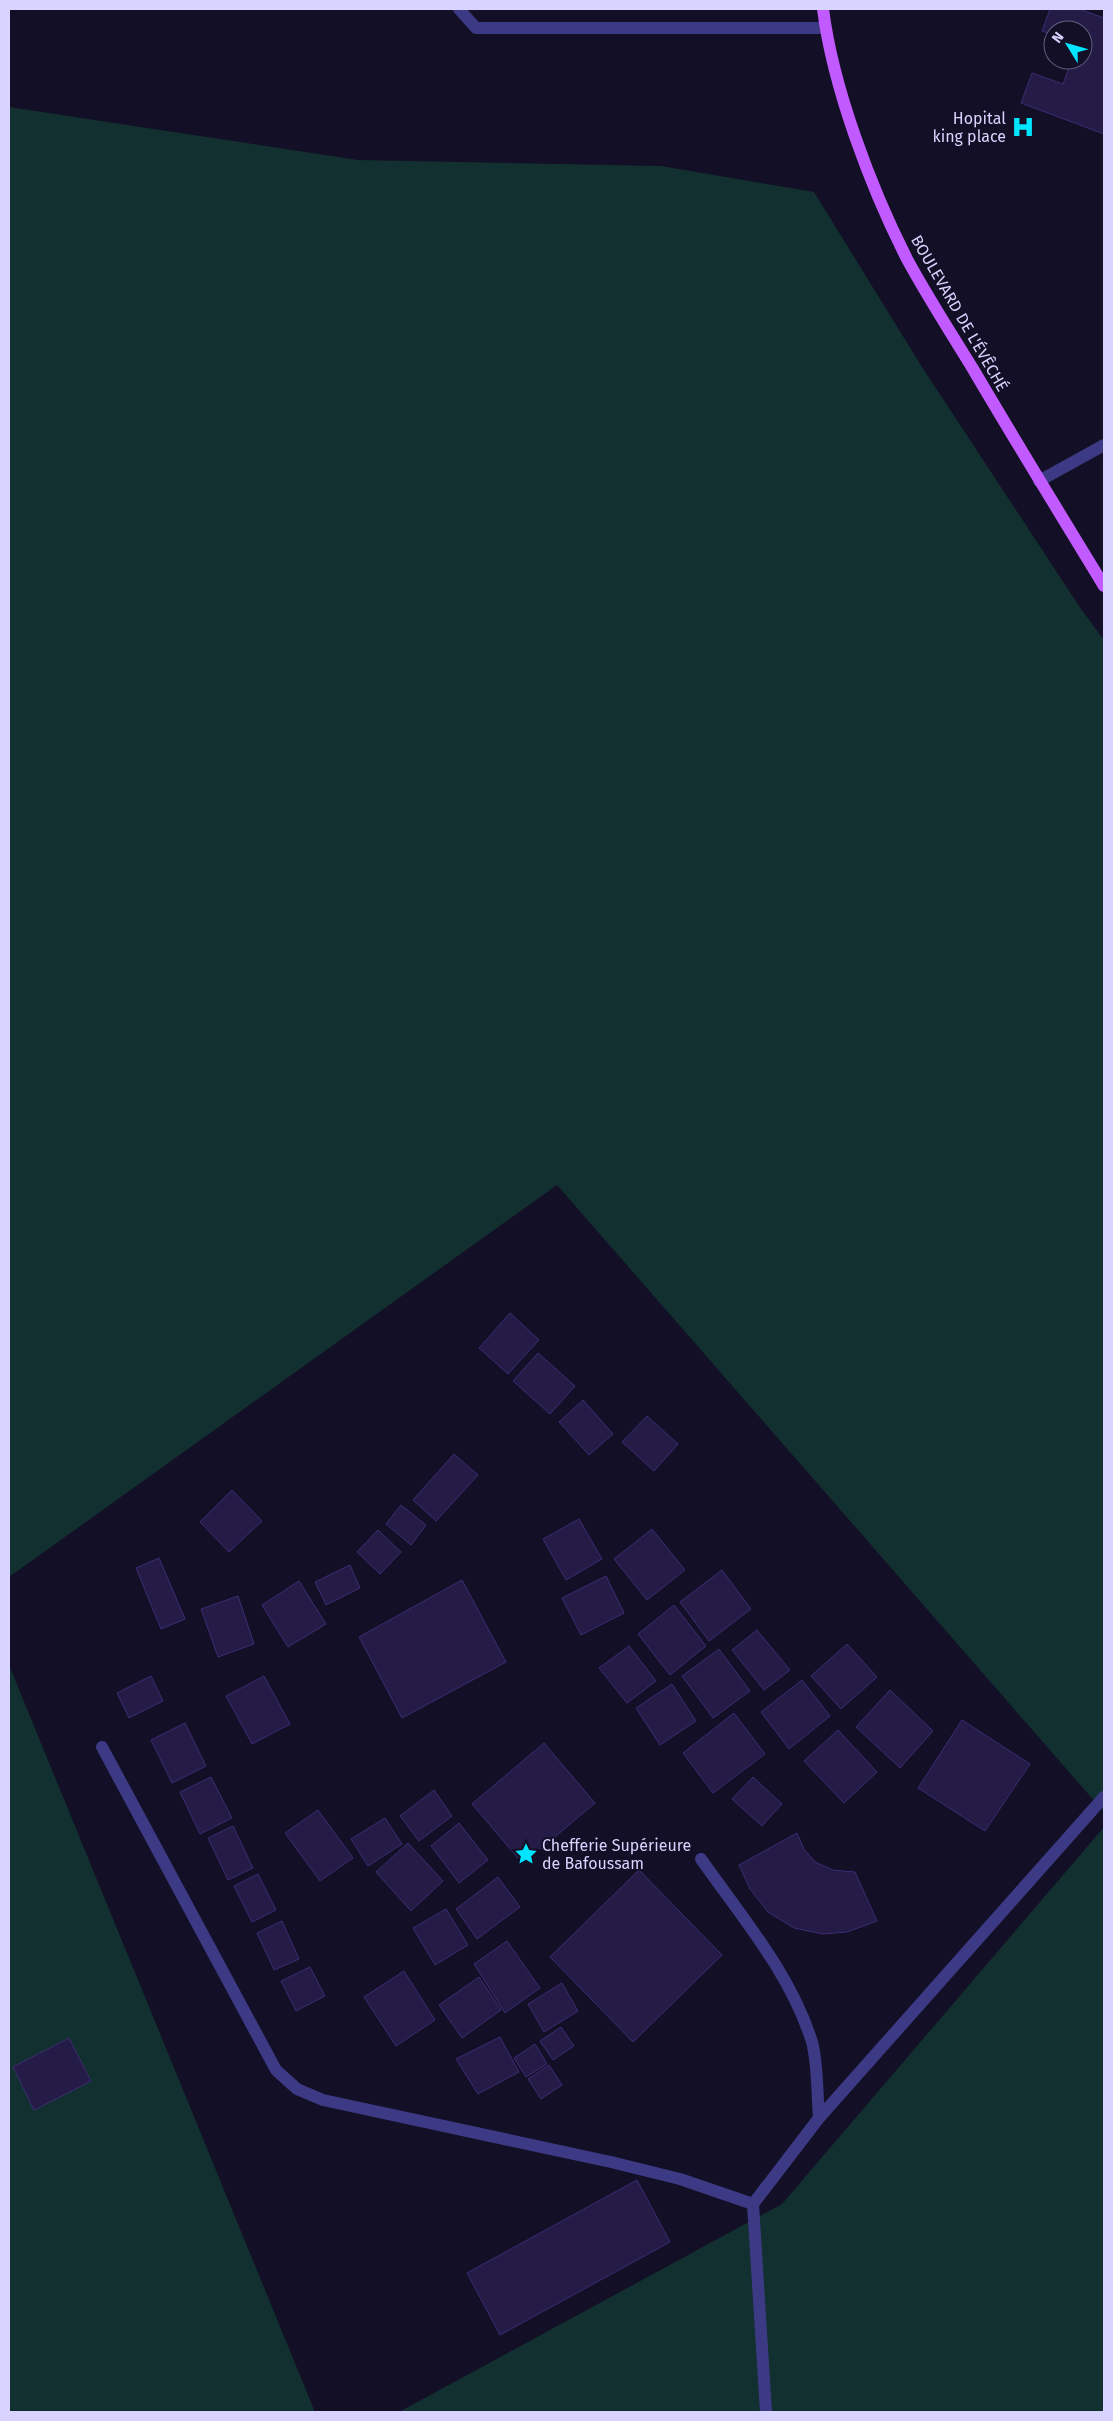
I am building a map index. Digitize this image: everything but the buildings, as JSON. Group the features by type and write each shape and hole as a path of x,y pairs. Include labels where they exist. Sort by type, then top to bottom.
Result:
{"main road":[{"name":"BOULEVARD DE L'ÉVÊCHÉ","path":"823,9 825,28 840,86 864,160 907,258 1039,481 1104,586"}],"lane":[{"path":"459,9 476,28 825,28"},
{"path":"1039,481 1104,445"},
{"path":"102,1746 276,2070 297,2089 323,2100 663,2174 753,2204"},
{"path":"766,2412 753,2204 819,2118 1104,1797"},
{"path":"701,1859 776,1967 799,2009 812,2044 819,2118"}],"green space":[{"path":"9,107 358,160 661,166 814,192 922,367 1081,609 1104,640 1104,1812 557,1185 9,1577"},
{"path":"9,1665 315,2412 9,2412"},
{"path":"1104,1827 1104,2412 399,2412 782,2204"}],"place":[{"name":"Hopital king place","path":"1023,127"},
{"name":"Chefferie Supérieure de Bafoussam","path":"526,1854"}]}
